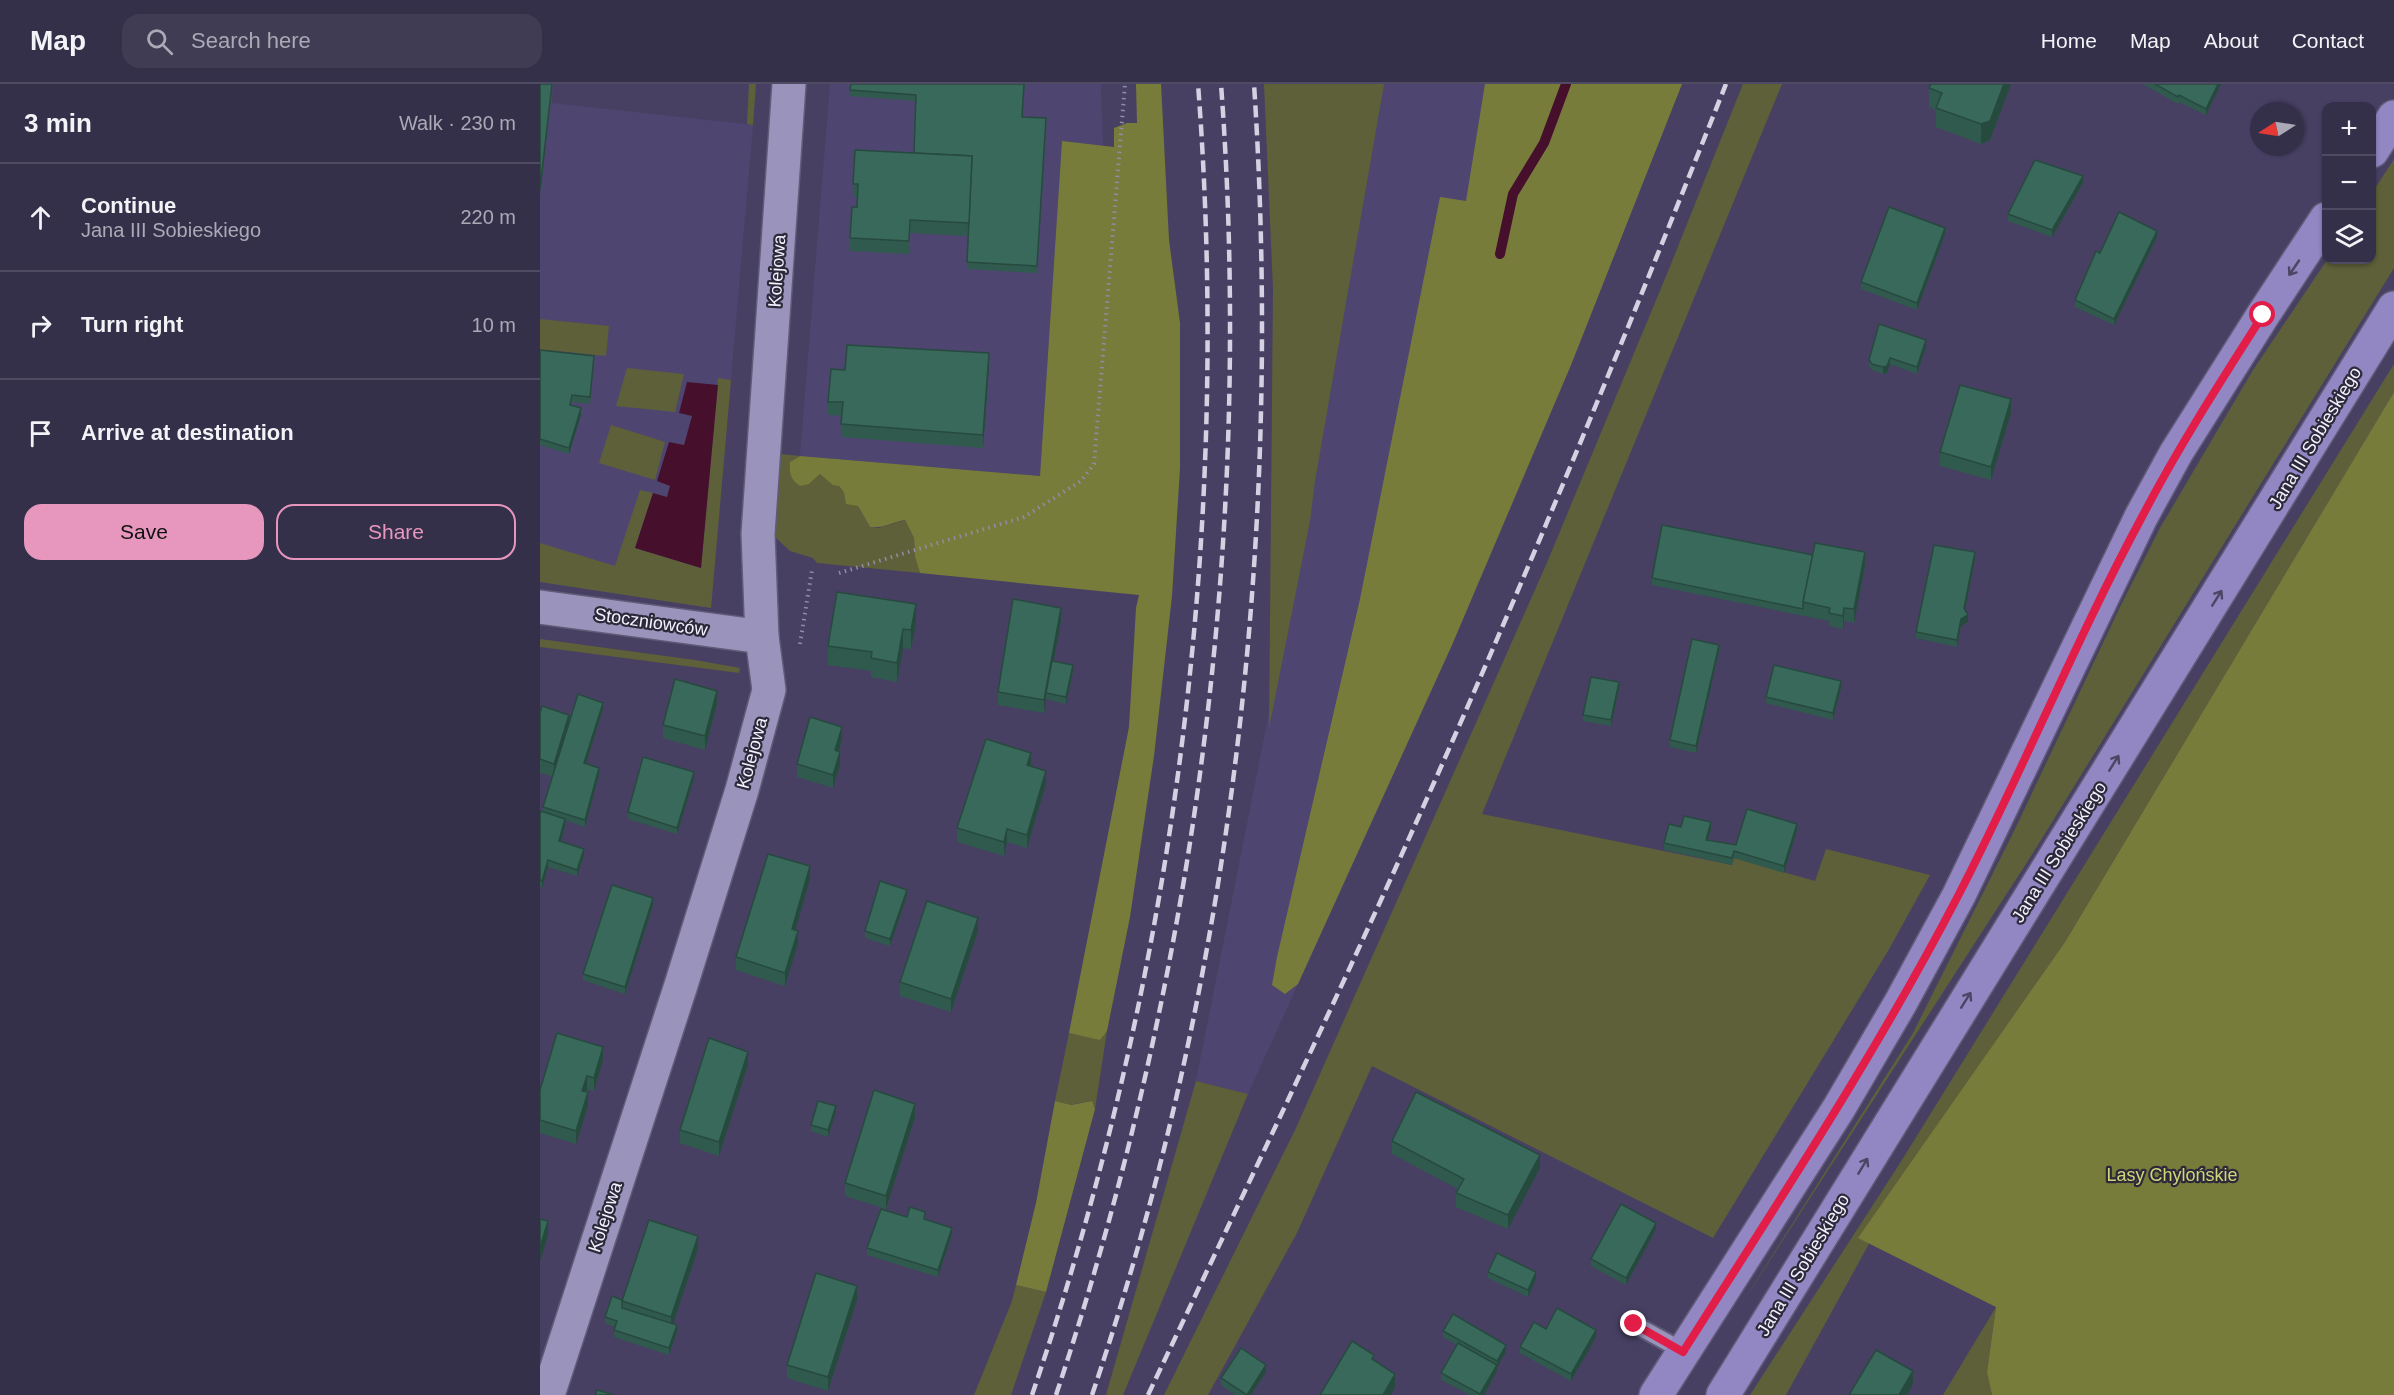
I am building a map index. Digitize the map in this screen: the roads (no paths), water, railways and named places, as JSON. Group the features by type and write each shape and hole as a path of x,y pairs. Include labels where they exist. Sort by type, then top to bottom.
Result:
{"main road":[{"path":"2376,145 2394,117"},
{"path":"1656,1395 1839,1108 1901,1002 1964,885 2141,517 2176,453 2322,225"},
{"name":"Jana III Sobieskiego","path":"1723,1395 1885,1130 2232,574 2394,308"}],"street":[{"name":"Kolejowa","path":"548,1395 742,790 769,690 762,638 758,534 789,84"},
{"name":"Stoczniowców","path":"540,608 762,638"}],"lane":[{"path":"1634,1324 1683,1352"}],"waterway":[{"path":"1500,254 1513,194 1544,143 1566,84"}],"railway":[{"path":"1032,1395 1082,1236 1123,1076 1156,913 1181,748 1198,583 1207,416 1206,250 1198,84"},
{"path":"1056,1395 1105,1236 1145,1075 1178,912 1203,748 1220,582 1229,416 1229,250 1221,84"},
{"path":"1092,1395 1141,1236 1181,1075 1213,912 1237,748 1253,582 1261,416 1261,250 1254,84"},
{"path":"1148,1395 1340,988 1452,742 1592,414 1726,84"}],"park label":[{"name":"Lasy Chylońskie","path":"2172,1175"}]}
